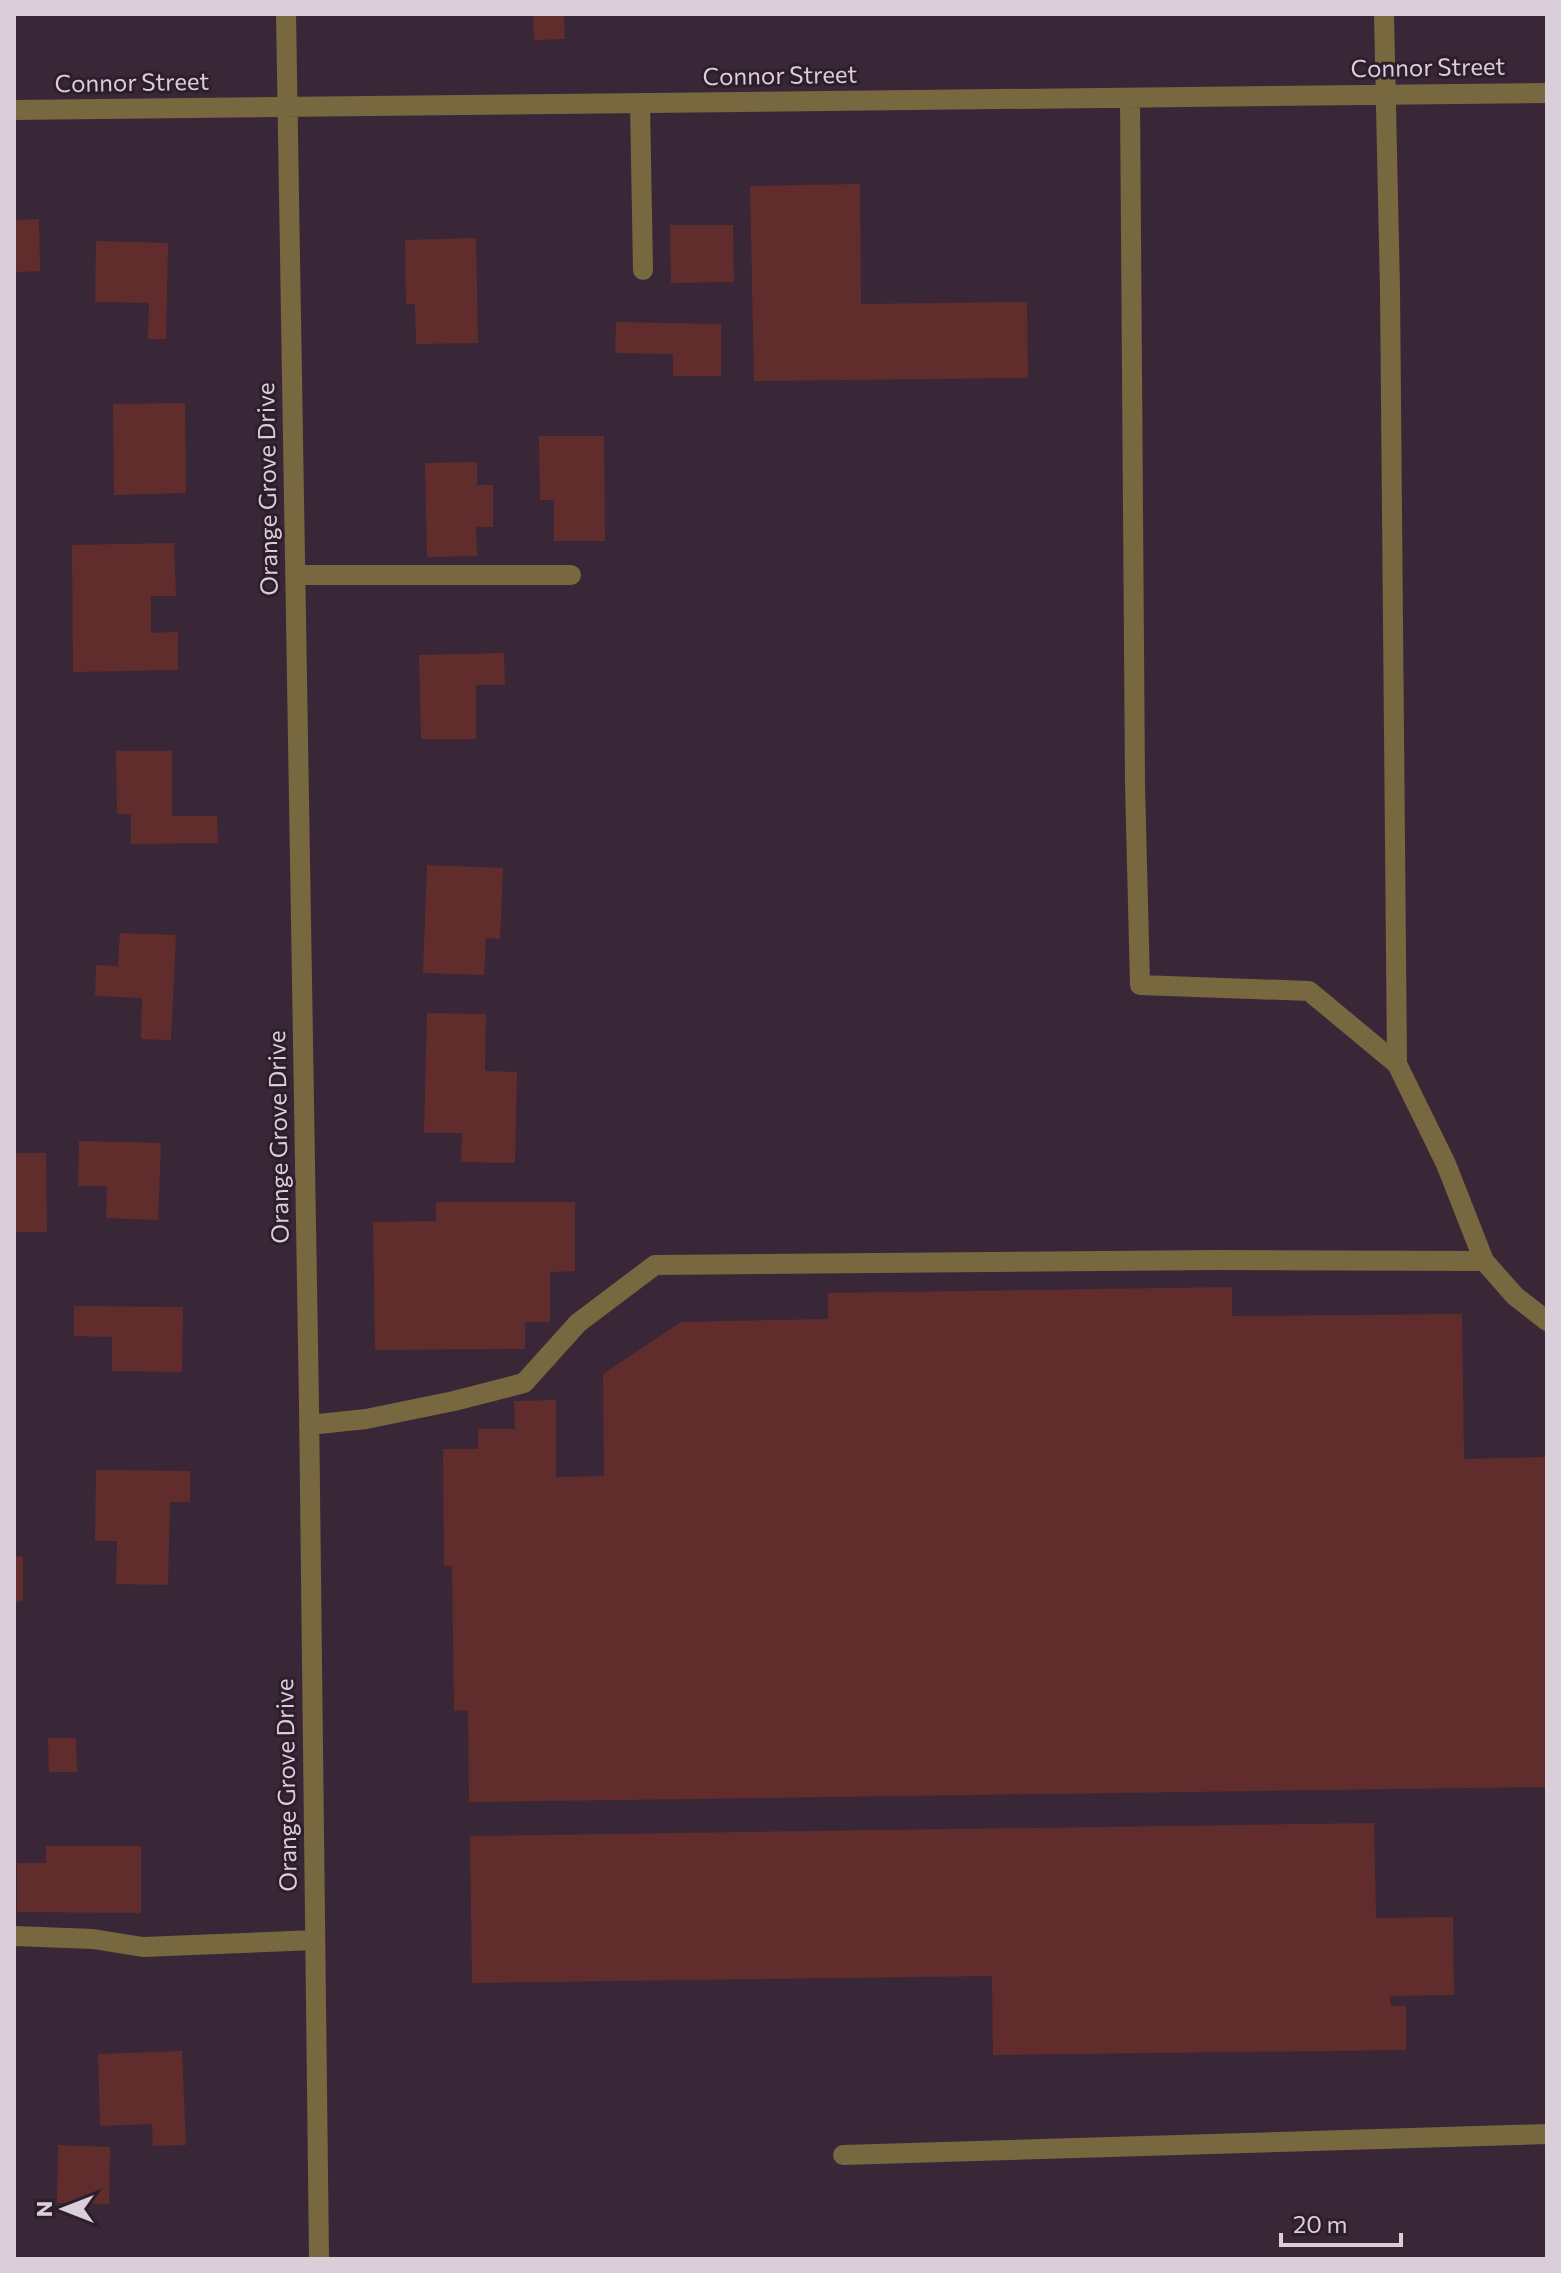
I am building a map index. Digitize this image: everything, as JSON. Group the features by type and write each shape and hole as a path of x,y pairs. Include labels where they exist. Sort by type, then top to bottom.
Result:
{"street":[{"name":"Orange Grove Drive","path":"286,14 319,2259"},
{"path":"1384,14 1397,1064"},
{"name":"Connor Street","path":"14,110 1547,93"},
{"path":"1130,98 1140,985 1309,991 1397,1064 1446,1164 1484,1261 1515,1296 1547,1321"},
{"path":"640,103 643,270"},
{"path":"295,575 571,575"},
{"path":"309,1425 366,1419 524,1383 578,1323 655,1265 1484,1261"},
{"path":"14,1936 93,1939 143,1947 315,1940"},
{"path":"843,2155 1547,2134"}],"building":[{"path":"533,14 564,14 565,39 534,40"},
{"path":"860,184 861,304 1027,302 1028,378 754,381 750,186"},
{"path":"39,219 40,271 14,272 14,220"},
{"path":"670,225 733,225 734,282 671,283"},
{"path":"476,238 478,343 416,344 415,304 406,304 405,240"},
{"path":"96,241 168,243 166,339 148,339 149,303 95,302"},
{"path":"616,322 721,324 721,376 673,376 673,354 615,353"},
{"path":"185,403 186,493 114,495 113,404"},
{"path":"539,436 604,436 605,541 554,541 554,500 540,500"},
{"path":"477,462 477,485 493,485 493,527 476,527 477,556 427,557 425,463"},
{"path":"174,543 176,596 151,596 151,633 178,632 178,670 73,672 72,545"},
{"path":"504,653 505,685 476,685 476,739 421,739 419,655"},
{"path":"116,751 172,751 172,816 217,816 218,843 131,844 131,814 117,814"},
{"path":"427,865 503,868 500,939 486,938 484,975 423,973"},
{"path":"120,933 176,935 171,1040 141,1039 142,998 95,996 96,965 118,966"},
{"path":"427,1013 486,1014 485,1071 517,1072 515,1163 461,1162 462,1133 424,1133"},
{"path":"79,1141 161,1143 158,1220 106,1218 107,1186 78,1186"},
{"path":"14,1153 46,1153 47,1232 14,1232"},
{"path":"436,1202 575,1202 575,1271 550,1272 550,1322 525,1322 525,1349 375,1350 373,1222 436,1221"},
{"path":"1232,1287 1232,1316 1462,1314 1464,1459 1547,1457 1547,1787 469,1802 468,1710 454,1711 452,1566 444,1566 443,1449 478,1449 478,1429 515,1429 514,1401 556,1400 556,1477 604,1476 603,1374 681,1322 828,1319 828,1293"},
{"path":"74,1306 183,1307 182,1372 112,1371 112,1337 74,1336"},
{"path":"96,1470 190,1471 190,1502 170,1502 168,1585 116,1584 117,1541 95,1541"},
{"path":"23,1556 23,1601 14,1602 14,1557"},
{"path":"48,1738 76,1738 77,1772 49,1772"},
{"path":"1374,1823 1376,1918 1453,1917 1454,1995 1390,1996 1391,2006 1406,2006 1406,2050 993,2055 992,1976 472,1983 470,1836"},
{"path":"46,1846 141,1846 141,1913 17,1912 17,1863 46,1863"},
{"path":"182,2051 186,2145 153,2146 152,2124 100,2126 98,2054"},
{"path":"58,2145 110,2147 109,2204 57,2203"}]}
